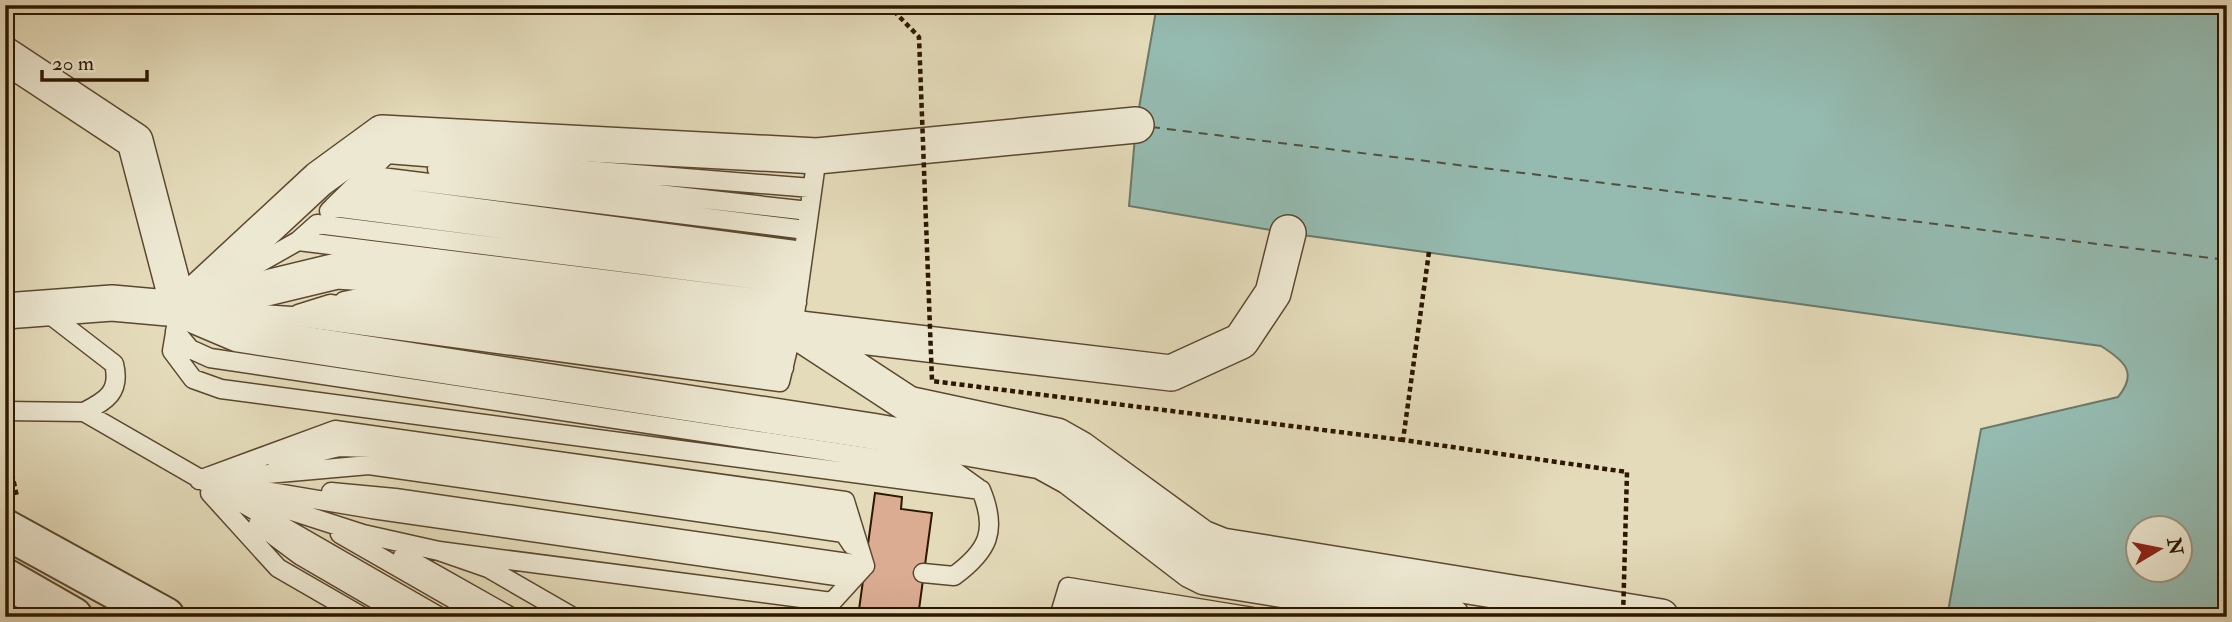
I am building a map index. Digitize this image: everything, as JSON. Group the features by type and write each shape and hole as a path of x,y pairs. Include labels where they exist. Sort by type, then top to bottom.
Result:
{"street":[{"path":"5,55 135,141 177,320"},
{"path":"177,320 319,179 382,133 805,166 1136,125"},
{"path":"177,320 337,271 795,308 900,341 1171,373 1241,341 1273,293 1288,233"},
{"path":"5,312 112,303 239,334 871,431 1041,461 1070,477 1191,570 1205,577 1452,617"},
{"path":"795,308 908,404 1056,436 1080,449 1202,538 1222,546 1661,617"},
{"path":"5,529 165,617"},
{"path":"5,579 73,617"}],"lane":[{"path":"177,320 291,316 780,382 795,308 809,211 805,166 387,154 298,242 177,320 172,351 193,379 221,389 981,490"},
{"path":"372,169 809,211"},
{"path":"372,169 806,230"},
{"path":"349,191 795,308"},
{"path":"333,207 795,308"},
{"path":"317,224 795,308"},
{"path":"298,242 795,308"},
{"path":"291,316 330,304 795,308"},
{"path":"41,308 114,364 117,378 108,400 84,412"},
{"path":"177,320 190,349 211,358 953,470 981,490 990,512 988,538 974,561 954,576 923,573"},
{"path":"5,411 45,409 84,412 440,617"},
{"path":"199,480 335,430 845,501 865,566"},
{"path":"199,480 369,465 844,533 865,566"},
{"path":"199,480 363,534 439,551 832,602 865,566"},
{"path":"199,480 372,509 836,576 865,566"},
{"path":"199,480 278,568 363,617"},
{"path":"199,480 301,556 406,617"},
{"path":"309,516 485,617"},
{"path":"363,534 512,617"},
{"path":"439,551 488,568 573,617"},
{"path":"1063,607 1163,617"},
{"path":"1063,607 1252,617"}],"path":[{"path":"888,5 919,37 932,381 1404,440 1626,472 1623,617"},
{"path":"1404,440 1429,252"}],"water":[{"path":"1157,5 2227,5 2227,617 1947,617 1981,429 2118,397 2127,380 2126,367 2101,346 1288,233 1129,206 1136,125"}],"building":[{"path":"875,493 902,497 901,509 932,513 918,617 858,617"}],"ferry route":[{"path":"1151,127 2227,260"}]}
